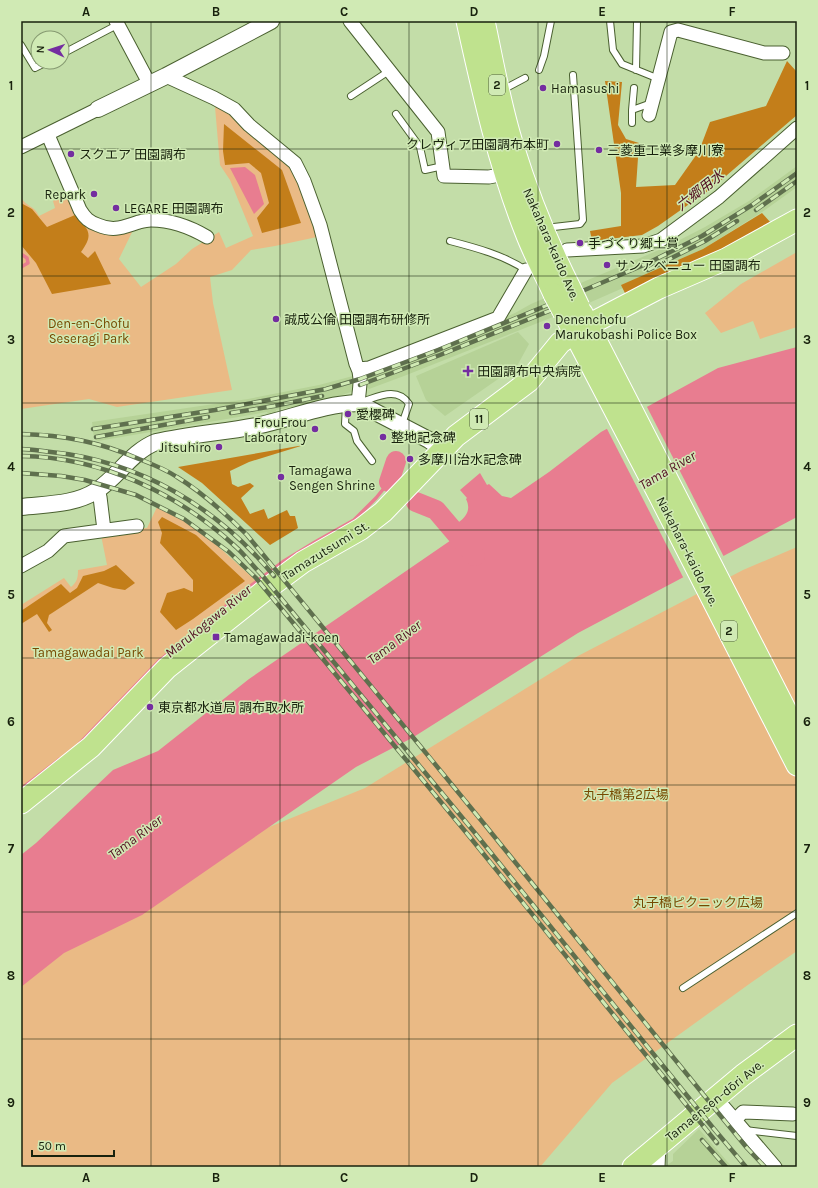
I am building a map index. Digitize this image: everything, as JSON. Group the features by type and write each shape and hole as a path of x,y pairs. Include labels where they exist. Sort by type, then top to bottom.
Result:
{"main road":[{"name":"Nakahara-kaido Ave.","path":"467,21 489,116 505,174 526,233 562,291 581,328 797,765"},
{"name":"Nakahara-kaido Ave.","path":"484,21 500,96 519,167 542,228 562,291"},
{"name":"11","path":"581,328 659,288 726,259 797,220"},
{"name":"Nakahara-kaido Ave.","path":"581,328 797,732"},
{"name":"Tamazutsumi St.","path":"21,803 91,747 167,668 303,562 361,529 383,512 461,432 529,381 560,343 581,328"},
{"name":"Tamaensen-dōri Ave.","path":"633,1167 743,1075 797,1035"}],"street":[{"path":"21,147 166,76 270,21"},
{"path":"350,21 438,132 444,176 489,177 505,174"},
{"path":"116,23 149,83"},
{"path":"651,111 671,32 680,25 764,53 783,53"},
{"path":"166,76 234,109 249,125 295,163 304,181 320,225 356,364 359,370 360,385 352,404"},
{"path":"567,250 643,246 661,240 719,197 797,128"},
{"path":"48,135 80,210 85,218 93,224 107,229 115,229 150,220 181,224 207,236"},
{"path":"359,370 376,366 498,318 526,270"},
{"path":"21,507 70,502 95,492 142,449 156,442 256,426 302,413 352,404 402,426 429,440 443,450"},
{"path":"95,492 100,497 104,530"},
{"path":"21,566 48,551 64,536 137,526"},
{"path":"716,1098 775,1167"},
{"path":"739,1125 743,1112 793,1114"},
{"path":"658,1167 659,1144"}],"lane":[{"path":"539,70 544,56 551,21"},
{"path":"610,21 613,50 622,64 659,79"},
{"path":"636,70 637,21"},
{"path":"70,49 116,23"},
{"path":"21,45 30,61"},
{"path":"351,96 389,71"},
{"path":"542,228 580,224 583,220 573,75"},
{"path":"500,96 508,87 524,78"},
{"path":"632,123 634,88"},
{"path":"632,110 646,105 651,111"},
{"path":"396,114 420,147 425,170 443,166"},
{"path":"450,241 492,253 516,263 526,270"},
{"path":"372,460 357,441 354,431 345,424 352,404 390,393 406,399 409,404 402,426"},
{"path":"683,988 797,913"},
{"path":"739,1125 797,1136"}],"shaded area":[{"path":"787,61 797,72 797,115 712,188 658,226 642,235 592,241 590,231 621,226 621,193 605,81 622,82 618,125 626,139 639,143 636,187 675,185 699,151 710,122 766,106"},
{"path":"224,124 282,170 301,223 262,233 257,218 269,203 261,173 249,163 225,165 223,151"},
{"path":"797,166 797,187 765,210 703,249 622,285 623,288 591,302 404,376 369,389 367,387 323,401 276,410 276,412 268,415 267,412 98,441 94,439 92,422 248,399 319,385 368,372 515,313 531,304 666,247 705,227 749,201"},
{"path":"21,203 32,209 47,227 75,215 84,225 89,236 88,241 81,252 88,258 95,251 111,284 52,294 36,263 21,245"},
{"path":"762,213 771,223 710,258 627,297 621,285 703,249"},
{"name":"田園調布中央病院","path":"518,332 529,344 517,366 445,416 426,400 416,376"},
{"path":"304,445 249,462 230,471 232,484 238,487 250,483 254,486 241,498 250,514 264,509 268,519 287,510 290,516 295,516 298,528 270,545 202,483 178,467"},
{"path":"162,517 196,535 245,581 176,630 160,612 167,593 184,588 193,592 193,580 160,543 162,533 158,522"},
{"path":"116,565 135,583 125,590 98,583 49,615 47,623 52,630 49,632 37,614 21,624 21,611 61,584 70,593 77,588 83,576 104,571"},
{"path":"699,1129 732,1167 664,1167 673,1161 673,1154"}],"green space":[{"name":"Den-en-Chofu Seseragi Park","path":"215,107 228,111 293,164 317,237 251,250 232,270 210,277 213,303 232,390 117,407 89,399 21,409 21,197 25,203 37,212 39,216 55,208 53,201 72,192 80,210 107,229 136,224 119,259 141,287 176,264 192,249 219,232 226,248 253,236 230,180 220,165"},
{"path":"797,252 797,327 760,339 753,321 721,333 705,313 741,284"},
{"name":"Tamagawadai Park","path":"158,505 199,529 254,579 264,591 21,803 21,605 64,578 71,587 77,580 78,570 107,565 100,530 147,528"},
{"path":"797,547 797,951 612,1083 540,1167 21,1167 21,980 113,891 365,788 578,656 743,570"}],"water":[{"path":"245,167 255,175 264,204 254,214 230,168"},
{"name":"Tama River","path":"797,347 797,517 578,633 412,738 356,767 142,915 64,953 21,987 21,855 36,843 113,770 158,751 249,679 457,536 459,522 466,515 468,509 467,498 460,490 480,473 487,485 489,484 502,496 511,498 549,472 601,432 718,368"}],"pier":[{"path":"646,405 724,557 684,579 606,427"}],"waterway":[{"path":"21,254 27,258 28,263 21,267"},
{"name":"Marukogawa River","path":"389,482 396,461"},
{"name":"Marukogawa River","path":"80,743 160,660 248,588 284,561 354,520 376,498 389,482 393,484"},
{"path":"416,502 436,510 475,556"},
{"name":"Marukogawa River","path":"21,789 60,759"}],"railway":[{"path":"93,429 215,410 326,389 360,379 438,350 646,264 702,236 752,205 797,173"},
{"path":"756,210 797,181"},
{"path":"648,270 705,241 737,221"},
{"path":"360,385 440,355 574,301"},
{"path":"231,413 322,396"},
{"path":"96,437 208,417"},
{"path":"21,434 82,440 110,448 154,465 187,483 214,504 239,527 485,825 747,1148 765,1167"},
{"path":"21,449 84,457 115,465 146,477 202,509 228,529 252,551 274,576"},
{"path":"21,456 51,458 80,463 109,471 137,482 164,495 189,510 239,550 261,574 475,833 746,1167"},
{"path":"21,473 61,476 85,480 136,495 184,519 229,552 256,578 469,836 717,1143"},
{"path":"702,1140 726,1167"}],"place":[{"name":"Hamasushi","path":"543,88"},
{"name":"クレヴィア田園調布本町","path":"557,144"},
{"name":"三菱重工業多摩川寮","path":"599,150"},
{"name":"スクエア 田園調布","path":"71,154"},
{"name":"Repark","path":"94,194"},
{"name":"LEGARE 田園調布","path":"116,208"},
{"name":"手づくり郷土賞","path":"580,243"},
{"name":"サンアベニュー 田園調布","path":"607,265"},
{"name":"誠成公倫 田園調布研修所","path":"276,319"},
{"name":"Denenchofu Marukobashi Police Box","path":"547,326"},
{"name":"田園調布中央病院","path":"468,371"},
{"name":"愛櫻碑","path":"348,414"},
{"name":"FrouFrou Laboratory","path":"315,429"},
{"name":"整地記念碑","path":"383,437"},
{"name":"Jitsuhiro","path":"219,447"},
{"name":"多摩川治水記念碑","path":"410,459"},
{"name":"Tamagawa Sengen Shrine","path":"281,477"},
{"name":"Tamagawadai-koen","path":"216,637"},
{"name":"東京都水道局 調布取水所","path":"150,707"}],"water label":[{"name":"六郷用水","path":"700,190"}],"park label":[{"name":"丸子橋第2広場","path":"626,794"},
{"name":"丸子橋ピクニック広場","path":"698,902"}]}
